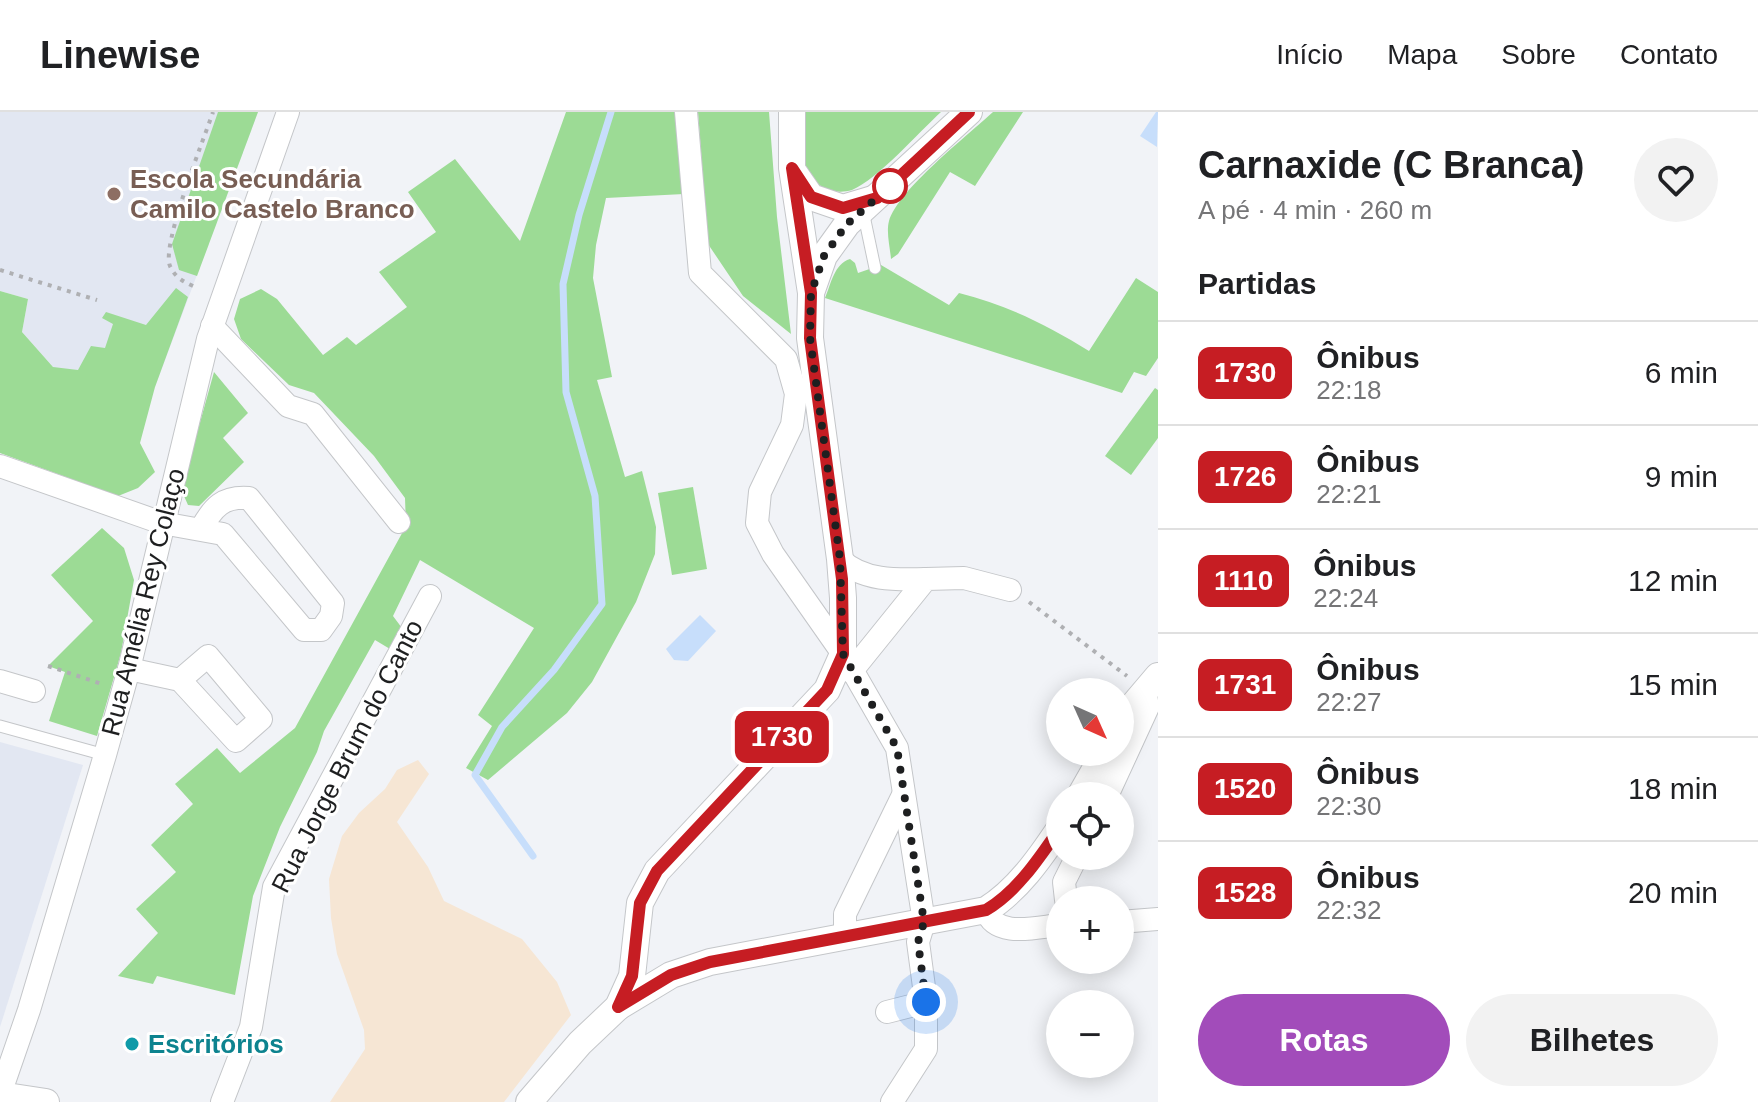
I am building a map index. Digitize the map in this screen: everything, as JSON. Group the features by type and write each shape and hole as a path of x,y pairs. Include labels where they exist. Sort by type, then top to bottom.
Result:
{"street":[{"name":"Rua Amélia Rey Colaço","path":"0,1094 29,1010 129,669 212,326 288,112"},
{"path":"686,112 700,273 786,359 796,394 792,425 760,492 757,523 773,554 847,663 897,748 924,922 918,942 926,1002 926,1049 892,1102"},
{"path":"792,112 792,168 811,293 810,338 840,559 847,663"},
{"path":"811,293 824,256 847,224 969,112"},
{"path":"792,168 811,197 843,208 870,204"},
{"path":"212,326 288,406 313,414 399,522"},
{"path":"0,466 162,523 223,534 304,630 321,630 331,616 333,603 249,498 231,497 212,508 201,529"},
{"path":"840,559 852,571 895,581 964,578 1010,590"},
{"path":"618,1007 632,976 640,903 657,871 926,579"},
{"name":"Rua Jorge Brum do Canto","path":"222,1102 251,1027 274,887 430,596"},
{"path":"129,669 180,680"},
{"path":"0,681 34,691"},
{"path":"1134,707 1151,683"},
{"path":"1113,782 1148,707 1151,683"},
{"path":"845,935 845,914 903,795"},
{"path":"535,1100 580,1043 618,1007 659,981 710,962 986,910 1001,901 1046,848"},
{"path":"986,910 988,917 1006,929 1046,926"},
{"path":"1134,921 1158,919"},
{"path":"636,925 639,939 654,958 684,970"},
{"path":"887,1012 926,1002"},
{"path":"0,1094 13,1102"},
{"path":"0,1094 46,1102"}],"lane":[{"path":"870,204 875,268"},
{"path":"0,726 105,755"}],"path":[{"path":"193,286 177,278 168,263 169,240 213,112"},
{"path":"0,270 97,300"},
{"path":"1010,590 1151,683"},
{"path":"48,666 111,687"}],"shaded area":[{"name":"Escola Secundária Camilo Castelo Branco","path":"0,112 258,112 155,387 98,372 54,368 22,332 28,299 0,291"},
{"path":"0,742 83,765 0,1027"},
{"path":"418,760 429,774 397,822 428,867 444,901 522,939 557,982 571,1015 504,1102 330,1102 365,1049 364,1030 337,954 329,879 342,836 359,813 385,789 397,770"}],"green space":[{"path":"218,112 258,112 197,276 179,270 172,244"},
{"path":"566,112 678,112 684,194 606,198 593,278 612,377 597,380 625,477 642,471 656,527 655,554 636,602 592,682 567,713 488,780 466,768 492,726 478,715 534,628 420,560 393,616 402,628 390,649 375,640 324,731 280,827 253,896 235,995 157,976 153,984 118,976 158,933 136,909 176,872 151,845 193,804 175,784 217,748 240,773 295,728 406,526 405,498 374,456 314,393 289,385 241,339 234,319 240,299 261,289 277,299 323,355 347,337 356,345 407,307 379,272 436,232 408,192 455,159 520,241"},
{"path":"698,112 769,112 791,334 743,296 708,244"},
{"path":"806,112 941,112 874,176 852,190 840,192 822,187 813,179 804,162"},
{"path":"993,112 1023,112 975,186 950,172 898,254 891,259 888,225 895,208 919,179"},
{"path":"850,259 858,273 881,265 949,305 959,293 994,303 1089,351 1136,278 1158,292 1158,358 1146,376 1134,372 1122,393 825,298 840,265"},
{"path":"176,288 188,297 155,387 140,443 155,472 138,488 118,496 0,453 0,291 28,299 22,332 53,367 78,370 91,346 105,348 113,324 102,318 106,312 146,325"},
{"path":"214,372 248,413 223,438 244,462 199,506 188,505 184,496 184,480"},
{"path":"1155,388 1158,390 1158,438 1131,475 1105,456"},
{"path":"693,487 707,569 672,575 658,493"},
{"path":"102,528 124,548 134,580 121,653 97,736 49,721 65,672 48,666 93,621 51,575"}],"water":[{"path":"1158,112 1157,147 1140,136"},
{"path":"700,615 716,631 688,661 674,660 666,649"}],"waterway":[{"path":"533,856 475,775 502,727 554,670 602,604 595,496 566,392 563,284 579,215 611,112"}],"bus line":[{"name":"1730","path":"969,112 877,198 843,208 811,197 792,168 811,293 810,338 840,559 843,654 827,690 657,871 640,903 632,976 618,1007 671,975 710,962 986,910 1001,901 1046,848"}],"place":[{"name":"Escola Secundária Camilo Castelo Branco","path":"114,194"},
{"name":"Escritórios","path":"132,1044"}],"route":[{"path":"890,186 897,180 847,224 824,256 811,293 810,338 840,559 843,654 897,748 924,922 918,942 926,1002"}]}
